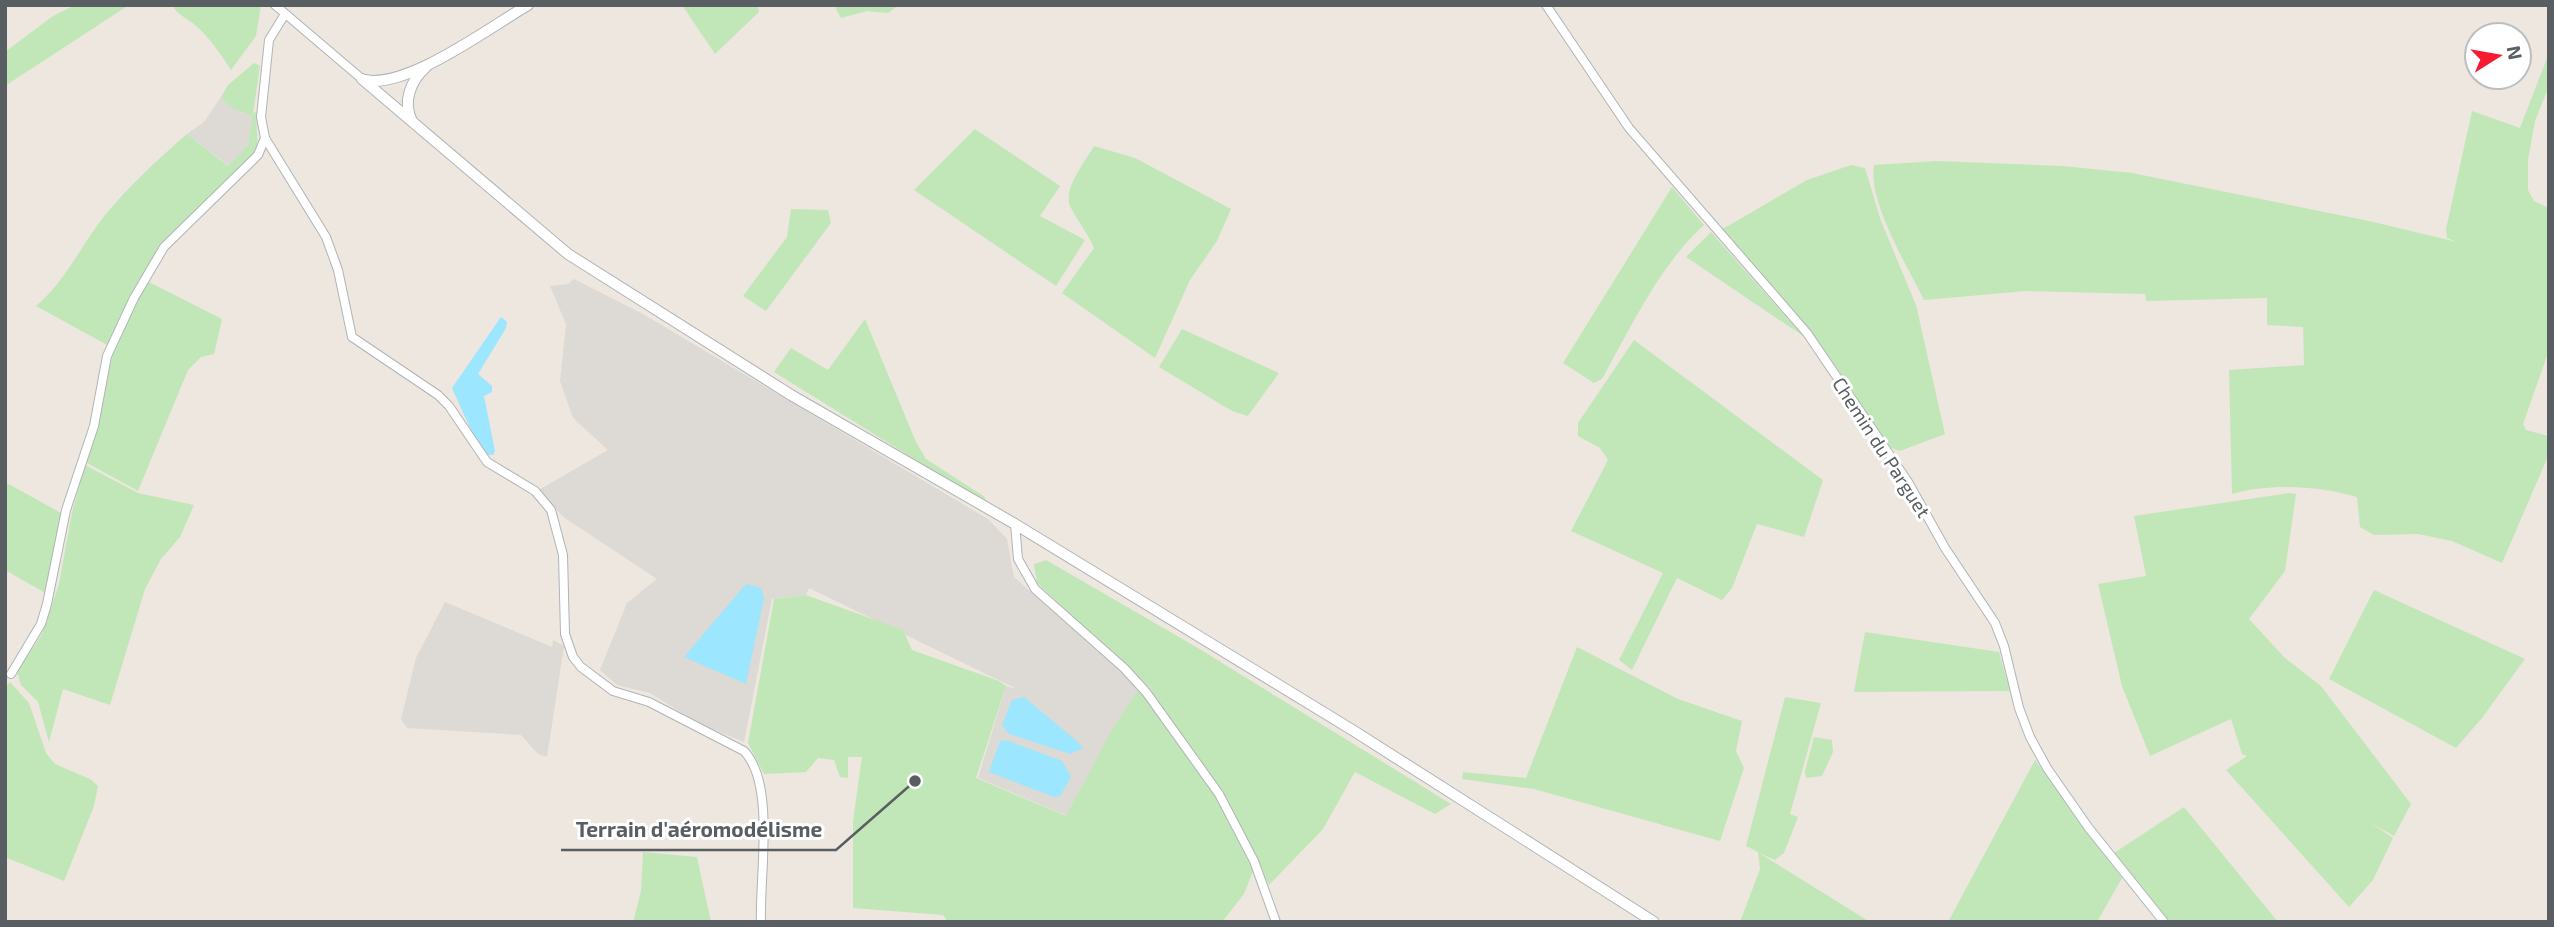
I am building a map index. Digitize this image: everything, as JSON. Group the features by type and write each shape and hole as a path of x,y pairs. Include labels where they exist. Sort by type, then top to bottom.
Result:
{"street":[{"path":"275,5 568,254 791,395 1015,524 1354,731 1654,922"},
{"path":"362,79 377,82 408,72 528,5"},
{"name":"Chemin du Parguet","path":"1546,5 1629,128 1807,333 1842,384 1908,482 1966,582 1995,623 2004,646 2019,708 2030,737 2047,768 2088,828 2164,922"},
{"path":"285,14 269,40 261,117 265,138 326,237 338,270 352,337 439,396 449,405 486,463 546,501 556,522 563,555 565,634 573,657 607,688 649,702 744,751 752,759 760,796 761,922"},
{"path":"388,102 403,98 419,73 430,62"},
{"path":"388,102 397,81 408,72"},
{"path":"411,88 408,103 412,122"},
{"path":"11,674 41,624 66,509 91,438 107,356 134,298 164,247 258,155 265,138"},
{"path":"1015,524 1018,559 1035,589 1124,668 1146,692 1219,794 1254,861 1276,922"}],"shaded area":[{"path":"221,97 232,108 252,116 248,145 229,166 187,134 204,122"},
{"path":"574,279 643,314 988,519 1007,539 1014,577 1139,688 1067,816 978,778 1006,686 1017,689 809,588 806,595 772,599 744,742 698,723 650,693 617,685 600,670 627,603 657,579 565,518 537,491 608,450 573,418 560,381 566,324 550,286 568,284"},
{"path":"445,602 552,647 553,640 564,646 547,757 538,754 521,735 407,728 401,719 416,658"}],"green space":[{"path":"75,5 129,5 5,86 5,52 53,16"},
{"path":"172,5 261,5 256,36 231,70 205,34"},
{"path":"682,5 758,5 759,12 715,54"},
{"path":"834,5 899,5 888,13 867,11 841,18"},
{"path":"2549,53 2549,86 2535,121 2528,160 2528,190 2534,201 2549,208 2549,350 2523,424 2526,430 2549,436 2549,454 2502,563 2452,541 2418,534 2374,535 2360,527 2357,497 2294,487 2262,488 2232,494 2229,370 2304,365 2303,327 2267,325 2267,298 2146,301 2145,294 2026,291 1924,300 1890,234 1877,197 1874,165 1937,161 2063,166 2132,173 2369,221 2457,242 2447,238 2446,229 2472,111 2520,128"},
{"path":"254,63 260,66 253,114 256,111 258,149 161,245 147,266 109,346 36,306 56,285 114,204 187,134 228,166 248,145 252,116 232,108 221,97 228,85"},
{"path":"975,129 1060,186 1040,216 1085,240 1056,286 914,190"},
{"path":"1094,146 1135,158 1231,209 1217,241 1190,280 1155,358 1062,293 1094,248 1071,208 1069,193 1075,177"},
{"path":"1851,165 1865,168 1881,221 1916,305 1945,434 1900,451 1891,448 1807,327 1721,230 1807,180"},
{"path":"1672,187 1704,225 1673,259 1635,318 1602,379 1594,383 1563,363"},
{"path":"791,209 828,210 831,223 766,311 743,296 787,237"},
{"path":"1711,232 1803,336 1686,257"},
{"path":"145,280 222,319 214,354 201,357 188,370 138,491 87,463 114,349"},
{"path":"865,319 916,442 926,459 985,497 985,503 774,372 791,348 828,370"},
{"path":"1182,329 1279,373 1248,416 1232,411 1159,367"},
{"path":"1634,340 1823,480 1804,537 1757,524 1732,588 1722,600 1677,578 1632,670 1619,660 1663,573 1571,531 1608,460 1600,448 1578,436 1578,423"},
{"path":"85,465 138,493 194,505 180,537 161,559 145,589 110,705 63,689 49,742 38,702 21,685 17,672 42,634 59,584 72,512"},
{"path":"5,482 61,513 47,594 5,570"},
{"path":"2296,494 2285,571 2249,619 2285,658 2321,686 2411,804 2394,836 2371,823 2393,838 2373,880 2349,907 2226,770 2247,756 2242,754 2231,719 2150,756 2122,686 2098,584 2146,576 2134,516"},
{"path":"1046,560 1198,648 1451,804 1435,814 1355,772 1323,829 1269,885 1220,790 1148,686 1037,583 1034,564"},
{"path":"2374,590 2525,659 2482,718 2456,748 2329,679"},
{"path":"806,595 903,630 912,650 999,681 1006,686 976,778 1066,816 1113,728 1139,688 1215,792 1253,871 1244,894 1222,922 948,922 943,915 853,908 853,821 862,757 848,757 848,778 840,777 834,760 818,758 806,772 764,774 748,743 774,599"},
{"path":"1865,632 1999,652 2010,691 1854,692"},
{"path":"1577,647 1678,699 1742,721 1736,751 1744,768 1720,841 1534,789 1462,779 1463,772 1526,778"},
{"path":"10,682 29,703 46,753 55,764 90,779 98,786 94,806 64,881 5,857 5,688"},
{"path":"1785,697 1821,703 1790,814 1798,817 1784,853 1775,860 1759,853 1870,922 1740,922 1760,869 1758,852 1746,846"},
{"path":"1814,737 1832,740 1833,752 1822,776 1806,778 1805,771"},
{"path":"2035,760 2122,878 2097,922 1948,922"},
{"path":"2184,807 2278,922 2168,922 2114,853"},
{"path":"643,852 697,857 711,922 633,922 641,891"}],"water":[{"path":"501,317 507,322 506,328 478,374 492,386 492,392 484,396 495,451 493,455 488,455 475,439 452,388"},
{"path":"746,584 761,588 764,598 746,684 684,657"},
{"path":"1024,697 1083,748 1070,754 1009,734 1002,725 1012,700"},
{"path":"1006,740 1062,761 1071,777 1060,796 1054,797 989,772 1000,741"}],"place":[{"name":"Terrain d'aéromodélisme","path":"915,781"}]}
